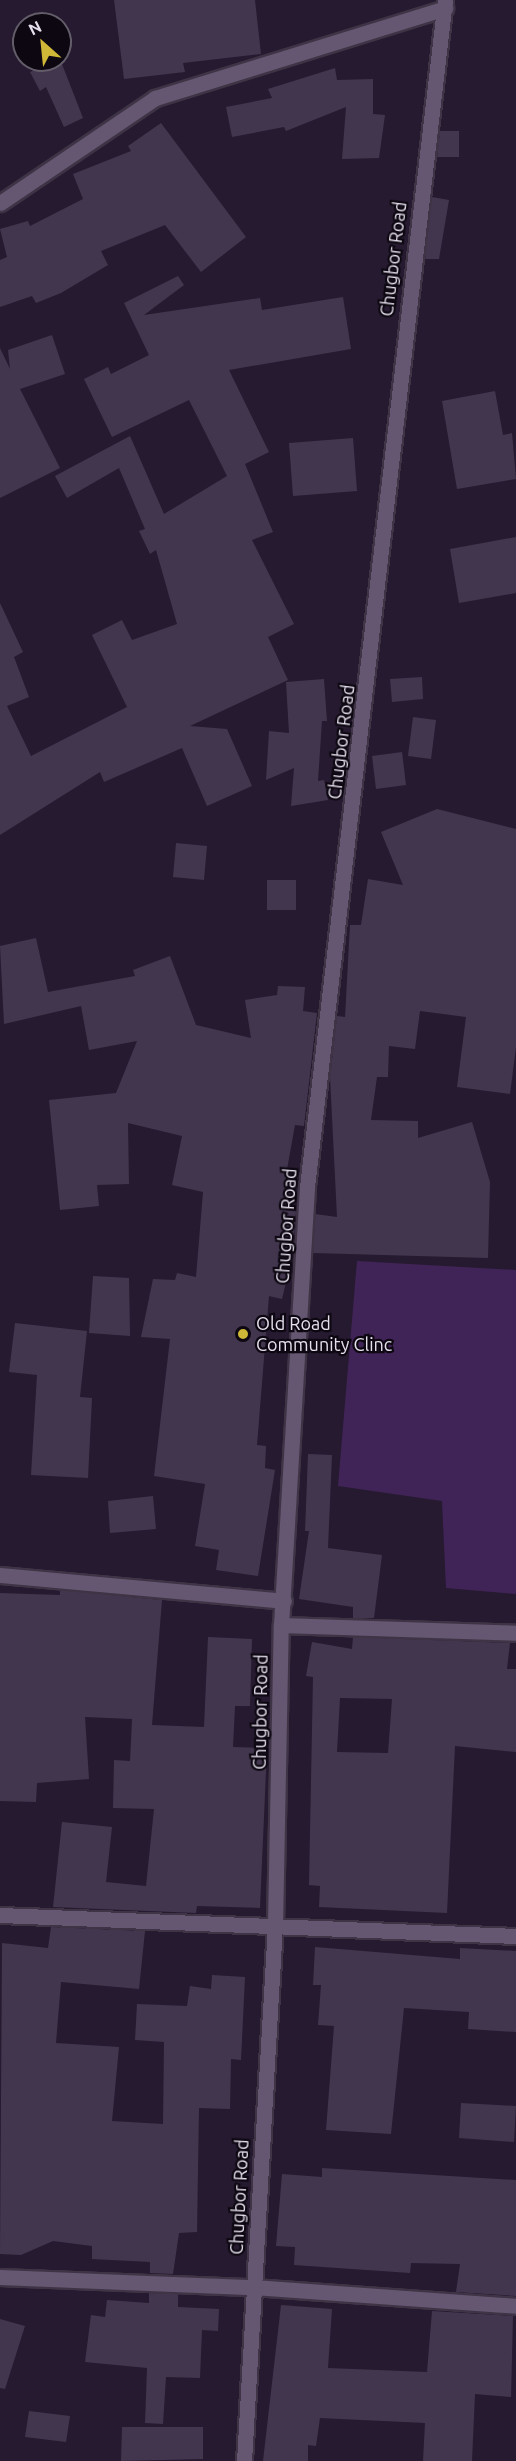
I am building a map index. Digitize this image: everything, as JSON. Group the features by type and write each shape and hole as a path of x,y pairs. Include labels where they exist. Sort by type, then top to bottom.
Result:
{"street":[{"path":"0,203 155,98 445,4"},
{"name":"Chugbor Road","path":"244,2461 275,1925 281,1625 307,1187 445,4"},
{"path":"0,1575 284,1601"},
{"path":"281,1625 516,1633"},
{"path":"0,1915 516,1936"},
{"path":"0,2277 254,2287 516,2306"}],"shaded area":[{"path":"357,1261 516,1270 516,1594 446,1588 442,1501 338,1486"}],"building":[{"path":"114,0 255,0 261,54 183,63 185,72 124,79"},
{"path":"335,68 337,80 373,79 373,114 385,115 379,158 342,159 346,107 286,131 284,127 232,137 226,107 272,98 268,89"},
{"path":"30,72 65,72 83,118 64,127 46,87 40,91"},
{"path":"161,123 246,237 201,272 165,225 101,251 108,265 61,293 36,303 32,296 0,307 0,260 7,257 0,229 28,221 30,226 83,199 73,174 131,151 128,146"},
{"path":"440,131 459,131 459,157 437,157"},
{"path":"432,197 449,200 439,259 425,259"},
{"path":"178,276 184,285 144,315 260,298 262,310 343,297 351,349 229,370 269,452 245,464 273,532 252,540 294,624 268,637 288,680 190,726 227,729 252,786 207,806 182,748 104,782 100,772 0,835 0,603 23,652 14,657 29,697 7,706 31,756 127,707 92,635 122,620 132,640 177,624 156,550 150,554 139,531 145,529 119,468 67,498 55,476 130,436 164,514 227,476 189,400 112,437 84,379 108,367 111,374 149,355 124,303"},
{"path":"52,335 65,374 20,389 60,468 0,498 0,348 10,369 8,350"},
{"path":"495,391 503,435 512,433 516,479 457,489 442,401"},
{"path":"353,438 357,491 293,496 289,443"},
{"path":"516,537 516,593 459,603 450,549"},
{"path":"422,677 423,699 392,702 390,679"},
{"path":"324,679 327,721 322,721 318,781 324,780 328,800 291,806 294,768 266,780 269,731 289,733 286,682"},
{"path":"413,717 436,720 431,759 408,756"},
{"path":"402,752 406,785 376,789 372,756"},
{"path":"437,809 516,829 516,1047 510,1094 457,1087 466,1017 420,1011 415,1049 389,1046 388,1077 377,1077 371,1120 418,1121 418,1138 472,1122 490,1182 488,1258 313,1253 315,1214 337,1217 330,1077 337,1016 345,1017 350,925 361,925 368,879 403,885 381,832"},
{"path":"176,843 207,846 204,880 173,877"},
{"path":"267,880 296,880 296,910 267,910"},
{"path":"36,938 48,992 135,976 133,970 170,956 196,1025 251,1038 245,1000 277,995 278,986 305,987 303,1011 317,1013 304,1126 295,1125 286,1175 294,1176 286,1210 296,1211 293,1253 282,1299 269,1296 257,1445 266,1446 265,1468 275,1470 258,1576 216,1570 219,1550 195,1546 205,1484 154,1476 170,1339 141,1337 153,1279 175,1280 177,1273 196,1277 203,1192 172,1185 182,1136 128,1123 129,1184 97,1185 99,1206 60,1210 49,1100 116,1093 137,1041 89,1050 81,1006 4,1024 0,946"},
{"path":"93,1276 129,1278 130,1336 89,1333"},
{"path":"15,1323 87,1331 80,1397 92,1398 88,1478 31,1475 37,1375 9,1372"},
{"path":"308,1454 332,1455 328,1548 382,1555 374,1618 353,1618 353,1607 299,1599 309,1531 305,1531"},
{"path":"153,1496 156,1529 110,1533 108,1501"},
{"path":"60,1590 162,1600 152,1725 204,1727 208,1637 252,1639 250,1706 235,1706 233,1747 267,1748 260,1908 197,1906 196,1913 53,1907 62,1822 112,1827 106,1882 146,1886 154,1809 113,1808 114,1760 130,1761 132,1719 85,1717 89,1779 37,1783 36,1802 0,1801 0,1593 60,1595"},
{"path":"353,1637 510,1643 507,1669 516,1669 516,1752 455,1746 447,1913 319,1907 320,1886 309,1885 313,1677 306,1676 312,1642 352,1649","holes":["340,1698 392,1699 388,1753 337,1752"]},
{"path":"51,1927 145,1931 139,1989 61,1982 56,2043 119,2047 112,2121 163,2124 164,2042 135,2040 137,2004 187,2006 190,1986 211,1989 212,1975 245,1977 241,2060 231,2059 230,2109 199,2108 197,2232 179,2233 173,2274 150,2273 150,2262 92,2259 92,2246 53,2241 21,2255 0,2254 2,1943 48,1948"},
{"path":"315,1947 460,1959 460,1948 516,1951 516,2032 468,2029 469,2012 404,2008 391,2134 326,2130 334,2026 318,2025 321,1985 313,1985"},
{"path":"461,2103 516,2106 514,2142 459,2138"},
{"path":"322,2168 516,2180 516,2296 456,2292 460,2264 411,2263 410,2273 294,2265 295,2247 276,2246 282,2174 322,2177"},
{"path":"149,2293 178,2294 178,2307 219,2309 218,2331 202,2330 200,2378 166,2377 163,2424 145,2423 147,2368 85,2362 91,2315 105,2317 107,2300 149,2303"},
{"path":"281,2305 332,2309 328,2368 427,2372 432,2311 513,2316 511,2397 475,2394 472,2461 423,2461 425,2423 320,2418 316,2446 308,2445 308,2461 263,2461"},
{"path":"0,2319 25,2326 5,2389 0,2388"},
{"path":"29,2411 70,2416 66,2442 25,2437"},
{"path":"122,2427 203,2427 203,2459 121,2461"}],"place":[{"name":"Old Road Community Clinc","path":"243,1334"}]}
